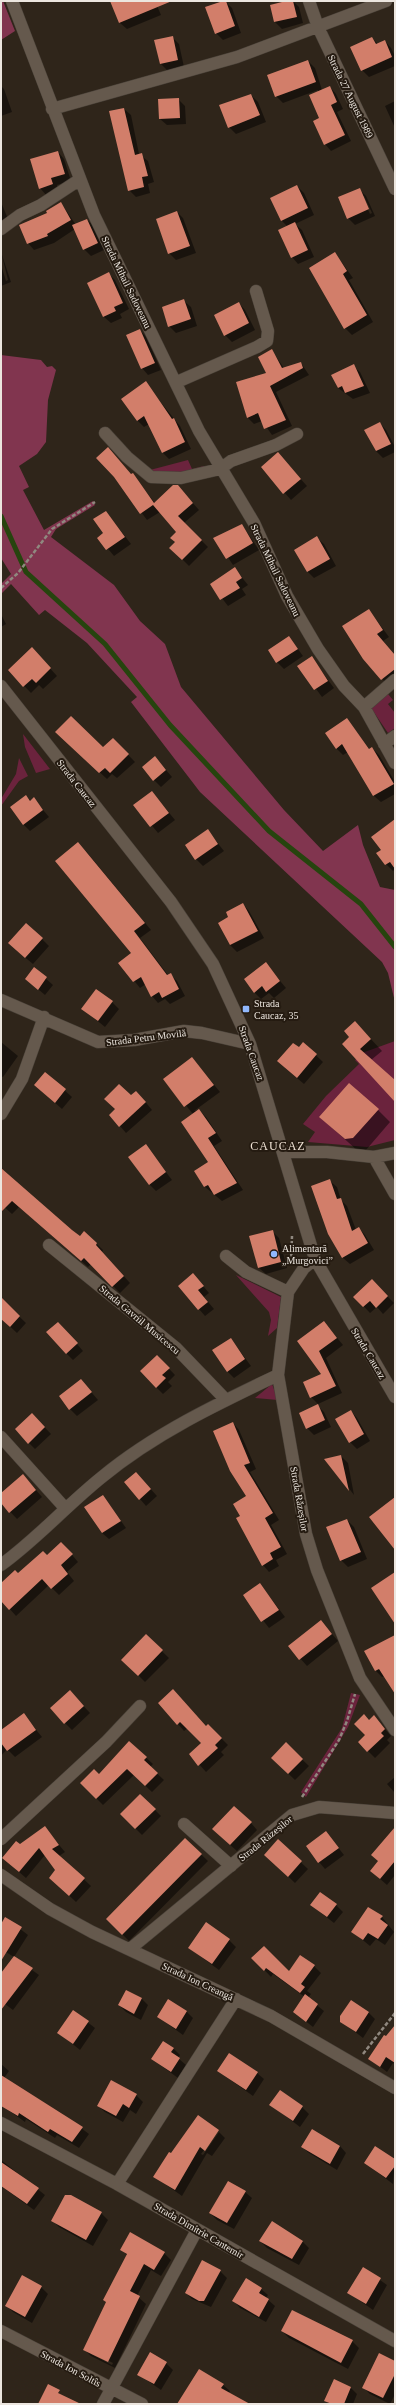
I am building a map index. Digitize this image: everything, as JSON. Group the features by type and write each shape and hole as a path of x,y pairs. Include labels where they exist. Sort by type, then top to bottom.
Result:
{"street":[{"name":"Strada Mihail Sadoveanu","path":"12,1 79,180 177,382 199,431 220,469 254,523 287,596 318,649 344,686 364,708 395,763"},
{"name":"Strada 27 August 1989","path":"309,1 318,27 395,189"},
{"path":"52,109 237,57 386,1"},
{"path":"1,229 20,215 41,205 79,180"},
{"path":"177,382 257,347 267,340 268,331 256,291"},
{"path":"105,433 127,457 151,477 181,478 220,469 231,461 276,445 298,434"},
{"path":"364,708 395,680"},
{"name":"Strada Caucaz","path":"1,686 180,914 213,964 250,1044 284,1152 307,1237 315,1259 395,1397"},
{"path":"384,744 395,736"},
{"name":"Strada Petru Movilă","path":"1,1000 44,1018 76,1034 98,1042 134,1040 184,1031 202,1033 250,1044"},
{"path":"1,1114 22,1079 44,1018"},
{"path":"284,1152 327,1152 374,1157 395,1153"},
{"path":"374,1157 395,1194"},
{"name":"Strada Gavriil Musicescu","path":"49,1245 176,1348 226,1400"},
{"path":"226,1256 246,1272 288,1292"},
{"name":"Strada Răzeșilor","path":"315,1259 304,1268 288,1292 278,1375 306,1534 317,1570 360,1678 395,1730"},
{"path":"1,1565 65,1508 141,1447 226,1400 278,1375"},
{"path":"1,1437 65,1508"},
{"path":"1,1839 106,1742 140,1706"},
{"name":"Strada Răzeșilor","path":"130,1949 292,1815 319,1807 395,1813"},
{"name":"Strada Răzeșilor","path":"184,1824 231,1866"},
{"name":"Strada Ion Creangă","path":"1,1875 50,1909 92,1932 271,2016 395,2088"},
{"path":"117,2184 236,1999"},
{"name":"Strada Dimitrie Cantemir","path":"1,2123 117,2184 395,2341"},
{"path":"104,2404 197,2230"},
{"name":"Strada Ion Soltîs","path":"1,2331 142,2404"}],"path":[{"path":"1,588 28,562 52,529 96,502"},
{"path":"292,1815 339,1740 348,1721 360,1678"},
{"path":"361,2057 395,2014"}],"shaded area":[{"path":"1,1 3,1 15,31 1,40"},
{"path":"1,355 41,360 47,367 52,366 56,370 48,400 46,442 37,454 19,466 29,487 23,490 44,530 93,501 95,505 56,529 51,537 114,585 140,621 165,644 181,687 284,810 323,851 358,825 363,845 380,887 395,890 395,1002 388,973 382,962 200,792 131,702 137,697 87,643 45,610 39,615 11,584 1,594 1,584 11,574 1,558"},
{"path":"188,460 192,469 204,466 206,469 193,473 152,474 150,470"},
{"path":"388,694 393,700 388,704 395,713 395,728 388,733 371,708"},
{"path":"23,734 50,769 36,773 25,747"},
{"path":"19,758 28,776 19,781 1,806 1,799 16,774"},
{"path":"1,915 2,918 2,967 1,966"},
{"path":"395,1041 395,1140 367,1147 308,1142 315,1132 303,1124 326,1096 359,1064 355,1060 362,1053"},
{"path":"236,1275 281,1297 277,1328 268,1336 271,1320 269,1312"},
{"path":"272,1384 278,1400 255,1398"},
{"path":"351,1693 360,1695 348,1727 306,1797 301,1792 342,1728"}],"building":[{"path":"110,1 172,1 119,23"},
{"path":"226,1 235,26 215,34 205,7"},
{"path":"293,1 297,17 274,22 270,5"},
{"path":"173,36 178,60 160,64 154,40"},
{"path":"372,37 376,44 385,40 392,57 361,71 350,47"},
{"path":"308,60 316,82 275,97 267,75"},
{"path":"330,86 337,102 331,105 345,135 324,145 313,121 319,118 309,95"},
{"path":"251,94 260,115 228,128 219,105"},
{"path":"179,98 180,118 159,119 158,99"},
{"path":"124,108 135,155 142,153 148,176 142,177 144,187 128,191 109,111"},
{"path":"58,151 65,174 51,178 53,184 39,189 30,159"},
{"path":"297,185 308,208 281,221 270,198"},
{"path":"360,188 369,209 347,219 338,197"},
{"path":"61,202 71,220 47,234 48,236 27,244 19,225 47,213 46,211"},
{"path":"177,211 190,246 168,254 156,219"},
{"path":"87,219 98,243 83,250 72,225"},
{"path":"295,222 308,250 291,258 278,230"},
{"path":"335,252 347,271 343,274 367,315 344,329 309,268"},
{"path":"109,272 123,303 114,307 116,311 103,317 87,283"},
{"path":"184,299 191,319 168,327 162,307"},
{"path":"239,302 249,323 224,336 214,315"},
{"path":"140,329 155,363 141,369 126,335"},
{"path":"272,349 282,368 301,362 303,368 270,386 286,420 264,429 258,413 247,418 236,382 266,373 258,357"},
{"path":"354,364 364,386 345,393 342,386 338,388 331,375"},
{"path":"146,381 172,419 174,418 185,442 162,453 144,416 137,421 121,399"},
{"path":"380,422 391,444 376,451 364,430"},
{"path":"108,447 131,474 133,473 154,503 173,485 178,485 193,503 178,516 202,540 182,560 169,548 175,542 170,538 176,532 153,505 140,514 114,477 96,458"},
{"path":"278,452 301,479 283,494 261,467"},
{"path":"106,511 125,537 106,550 97,538 103,533 93,519"},
{"path":"242,524 253,543 226,559 213,538"},
{"path":"317,536 330,559 307,572 294,550"},
{"path":"235,567 242,578 236,582 240,588 220,600 210,584"},
{"path":"369,609 383,630 377,634 395,655 395,669 381,680 363,659 342,626"},
{"path":"289,636 298,649 276,663 268,650"},
{"path":"32,647 51,668 36,683 32,679 23,687 8,670"},
{"path":"312,656 328,681 314,690 297,666"},
{"path":"71,716 103,747 113,738 129,754 110,773 105,768 99,773 55,732"},
{"path":"347,718 369,749 372,747 394,784 373,796 342,744 336,749 325,733"},
{"path":"155,756 166,770 153,781 142,767"},
{"path":"152,791 169,813 150,827 133,805"},
{"path":"26,795 30,801 34,797 43,810 23,825 10,807"},
{"path":"395,819 395,869 390,862 385,865 376,853 381,850 371,837"},
{"path":"208,829 218,844 195,860 185,845"},
{"path":"78,842 145,923 134,931 167,975 171,973 179,989 162,998 159,992 151,997 141,977 133,982 118,963 131,953 55,861"},
{"path":"243,903 258,931 230,945 218,923 228,917 226,912"},
{"path":"26,923 43,938 25,958 8,943"},
{"path":"266,962 280,981 266,992 262,986 254,993 244,979"},
{"path":"34,967 47,977 38,990 25,979"},
{"path":"96,989 113,1001 98,1021 81,1009"},
{"path":"355,1021 371,1039 360,1049 395,1080 395,1102 342,1044 349,1037 344,1031"},
{"path":"303,1042 317,1054 297,1078 277,1061 293,1043 299,1047"},
{"path":"192,1057 214,1085 184,1107 163,1079"},
{"path":"45,1072 66,1089 55,1103 34,1085"},
{"path":"349,1083 379,1109 353,1138 345,1139 319,1117"},
{"path":"119,1084 131,1095 136,1091 146,1102 119,1127 109,1115 115,1109 104,1099"},
{"path":"199,1109 216,1133 208,1138 237,1183 214,1195 208,1185 204,1187 194,1171 208,1162 181,1122"},
{"path":"146,1144 166,1172 149,1185 128,1157"},
{"path":"1,1168 72,1230 80,1236 84,1231 97,1243 96,1245 124,1276 112,1287 84,1258 81,1261 12,1201 1,1212"},
{"path":"330,1179 337,1199 341,1198 352,1231 359,1227 368,1243 342,1258 328,1234 311,1186"},
{"path":"273,1230 281,1262 258,1268 249,1236"},
{"path":"193,1273 204,1286 198,1290 208,1302 198,1310 178,1286"},
{"path":"372,1279 388,1296 376,1308 370,1301 363,1307 353,1297"},
{"path":"1,1297 20,1316 10,1327 1,1319"},
{"path":"324,1321 337,1338 319,1351 336,1386 310,1398 303,1382 321,1374 297,1341"},
{"path":"58,1322 78,1343 66,1354 46,1332"},
{"path":"231,1338 245,1359 227,1372 212,1350"},
{"path":"157,1355 170,1368 162,1375 166,1378 156,1388 140,1371"},
{"path":"81,1379 92,1392 69,1410 59,1396"},
{"path":"318,1404 325,1420 306,1429 299,1413"},
{"path":"351,1410 364,1434 349,1443 335,1419"},
{"path":"32,1413 45,1427 28,1444 15,1429"},
{"path":"233,1422 250,1463 244,1465 273,1513 265,1518 281,1547 270,1553 273,1559 262,1566 236,1518 240,1516 233,1504 246,1496 230,1471 213,1431"},
{"path":"341,1455 349,1491 324,1459"},
{"path":"136,1472 151,1489 139,1500 124,1482"},
{"path":"23,1474 36,1490 9,1513 1,1503 1,1493"},
{"path":"103,1495 121,1521 102,1533 84,1507"},
{"path":"395,1497 395,1550 369,1517"},
{"path":"347,1519 361,1552 340,1561 326,1527"},
{"path":"61,1542 73,1554 61,1565 68,1574 51,1589 42,1579 9,1610 1,1601 1,1583 15,1570 18,1573 43,1551 47,1555"},
{"path":"395,1572 395,1624 371,1588"},
{"path":"260,1583 279,1610 261,1622 243,1595"},
{"path":"321,1620 332,1634 299,1660 288,1646"},
{"path":"146,1634 163,1650 138,1676 121,1660"},
{"path":"395,1635 395,1694 379,1669 375,1671 364,1651"},
{"path":"173,1689 206,1726 208,1724 222,1738 215,1745 218,1748 198,1766 189,1754 201,1743 180,1722 177,1725 158,1703"},
{"path":"70,1690 84,1706 64,1724 50,1708"},
{"path":"24,1713 36,1730 7,1751 1,1743 1,1730"},
{"path":"364,1714 369,1720 374,1715 385,1729 381,1733 384,1736 367,1752 358,1742 365,1735 354,1724"},
{"path":"129,1741 147,1757 144,1760 158,1773 145,1786 127,1769 96,1799 80,1783 94,1769 99,1774"},
{"path":"286,1742 303,1759 288,1774 271,1758"},
{"path":"140,1794 156,1809 135,1829 120,1814"},
{"path":"234,1806 252,1822 230,1845 212,1829"},
{"path":"45,1826 59,1845 52,1849 85,1878 69,1896 49,1878 55,1870 39,1848 19,1872 2,1858 16,1841 20,1844"},
{"path":"395,1827 395,1861 380,1879 370,1871 378,1861 371,1855"},
{"path":"326,1831 339,1848 318,1863 306,1846"},
{"path":"185,1838 202,1854 122,1935 106,1919"},
{"path":"278,1839 302,1861 288,1877 264,1855"},
{"path":"320,1892 337,1904 327,1917 310,1905"},
{"path":"368,1907 383,1916 380,1919 388,1925 378,1939 368,1933 363,1940 351,1932"},
{"path":"5,1917 22,1927 1,1961 1,1924"},
{"path":"206,1922 230,1939 212,1964 188,1948"},
{"path":"264,1946 289,1971 300,1955 315,1965 301,1984 305,1987 300,1993 266,1968 264,1971 251,1958"},
{"path":"14,1956 33,1968 1,2010 1,1973"},
{"path":"126,1990 142,1998 134,2014 118,2005"},
{"path":"305,1994 318,2004 306,2022 293,2012"},
{"path":"168,1999 187,2011 176,2029 157,2017"},
{"path":"351,2000 369,2012 356,2032 340,2022 340,2016"},
{"path":"73,2010 89,2021 73,2044 57,2033"},
{"path":"395,2025 395,2063 386,2057 380,2067 368,2059 384,2035 386,2036"},
{"path":"163,2041 174,2048 171,2052 180,2058 171,2072 151,2059"},
{"path":"229,2053 258,2072 246,2090 217,2071"},
{"path":"1,2075 83,2127 72,2142 50,2129 48,2132 19,2113 18,2116 1,2106"},
{"path":"111,2080 137,2094 129,2108 123,2104 116,2116 97,2106"},
{"path":"280,2090 303,2106 293,2121 269,2105"},
{"path":"198,2115 219,2130 205,2151 200,2147 175,2190 153,2177 169,2152 171,2153"},
{"path":"312,2129 340,2146 330,2164 301,2147"},
{"path":"375,2146 395,2159 395,2166 386,2178 364,2163"},
{"path":"1,2162 39,2188 27,2204 1,2186"},
{"path":"228,2181 246,2191 227,2223 209,2213"},
{"path":"65,2195 71,2195 102,2212 86,2240 51,2221"},
{"path":"272,2221 303,2241 292,2259 259,2241"},
{"path":"130,2232 165,2252 154,2270 144,2264 130,2291 140,2296 108,2362 83,2350 106,2302 103,2300 127,2254 120,2250"},
{"path":"202,2260 221,2270 204,2301 199,2301 185,2293"},
{"path":"363,2267 381,2278 366,2304 347,2293"},
{"path":"22,2275 42,2286 25,2317 5,2306"},
{"path":"246,2278 262,2288 259,2293 269,2299 259,2317 232,2301"},
{"path":"292,2310 353,2340 341,2363 281,2331"},
{"path":"150,2352 167,2362 154,2384 137,2375"},
{"path":"379,2353 395,2361 395,2374 383,2398 362,2388"},
{"path":"199,2369 224,2384 221,2388 250,2404 177,2404"},
{"path":"334,2379 351,2387 344,2404 332,2404 324,2401"},
{"path":"48,2384 60,2390 58,2393 81,2404 38,2404"}],"waterway":[{"path":"1,516 26,572 105,644 170,725 269,831 361,904 395,947"}],"place":[{"name":"Strada Caucaz, 35","path":"246,1009"},
{"name":"Alimentară „Murgovici”","path":"274,1254"}],"district":[{"name":"CAUCAZ","path":"278,1146"}]}
